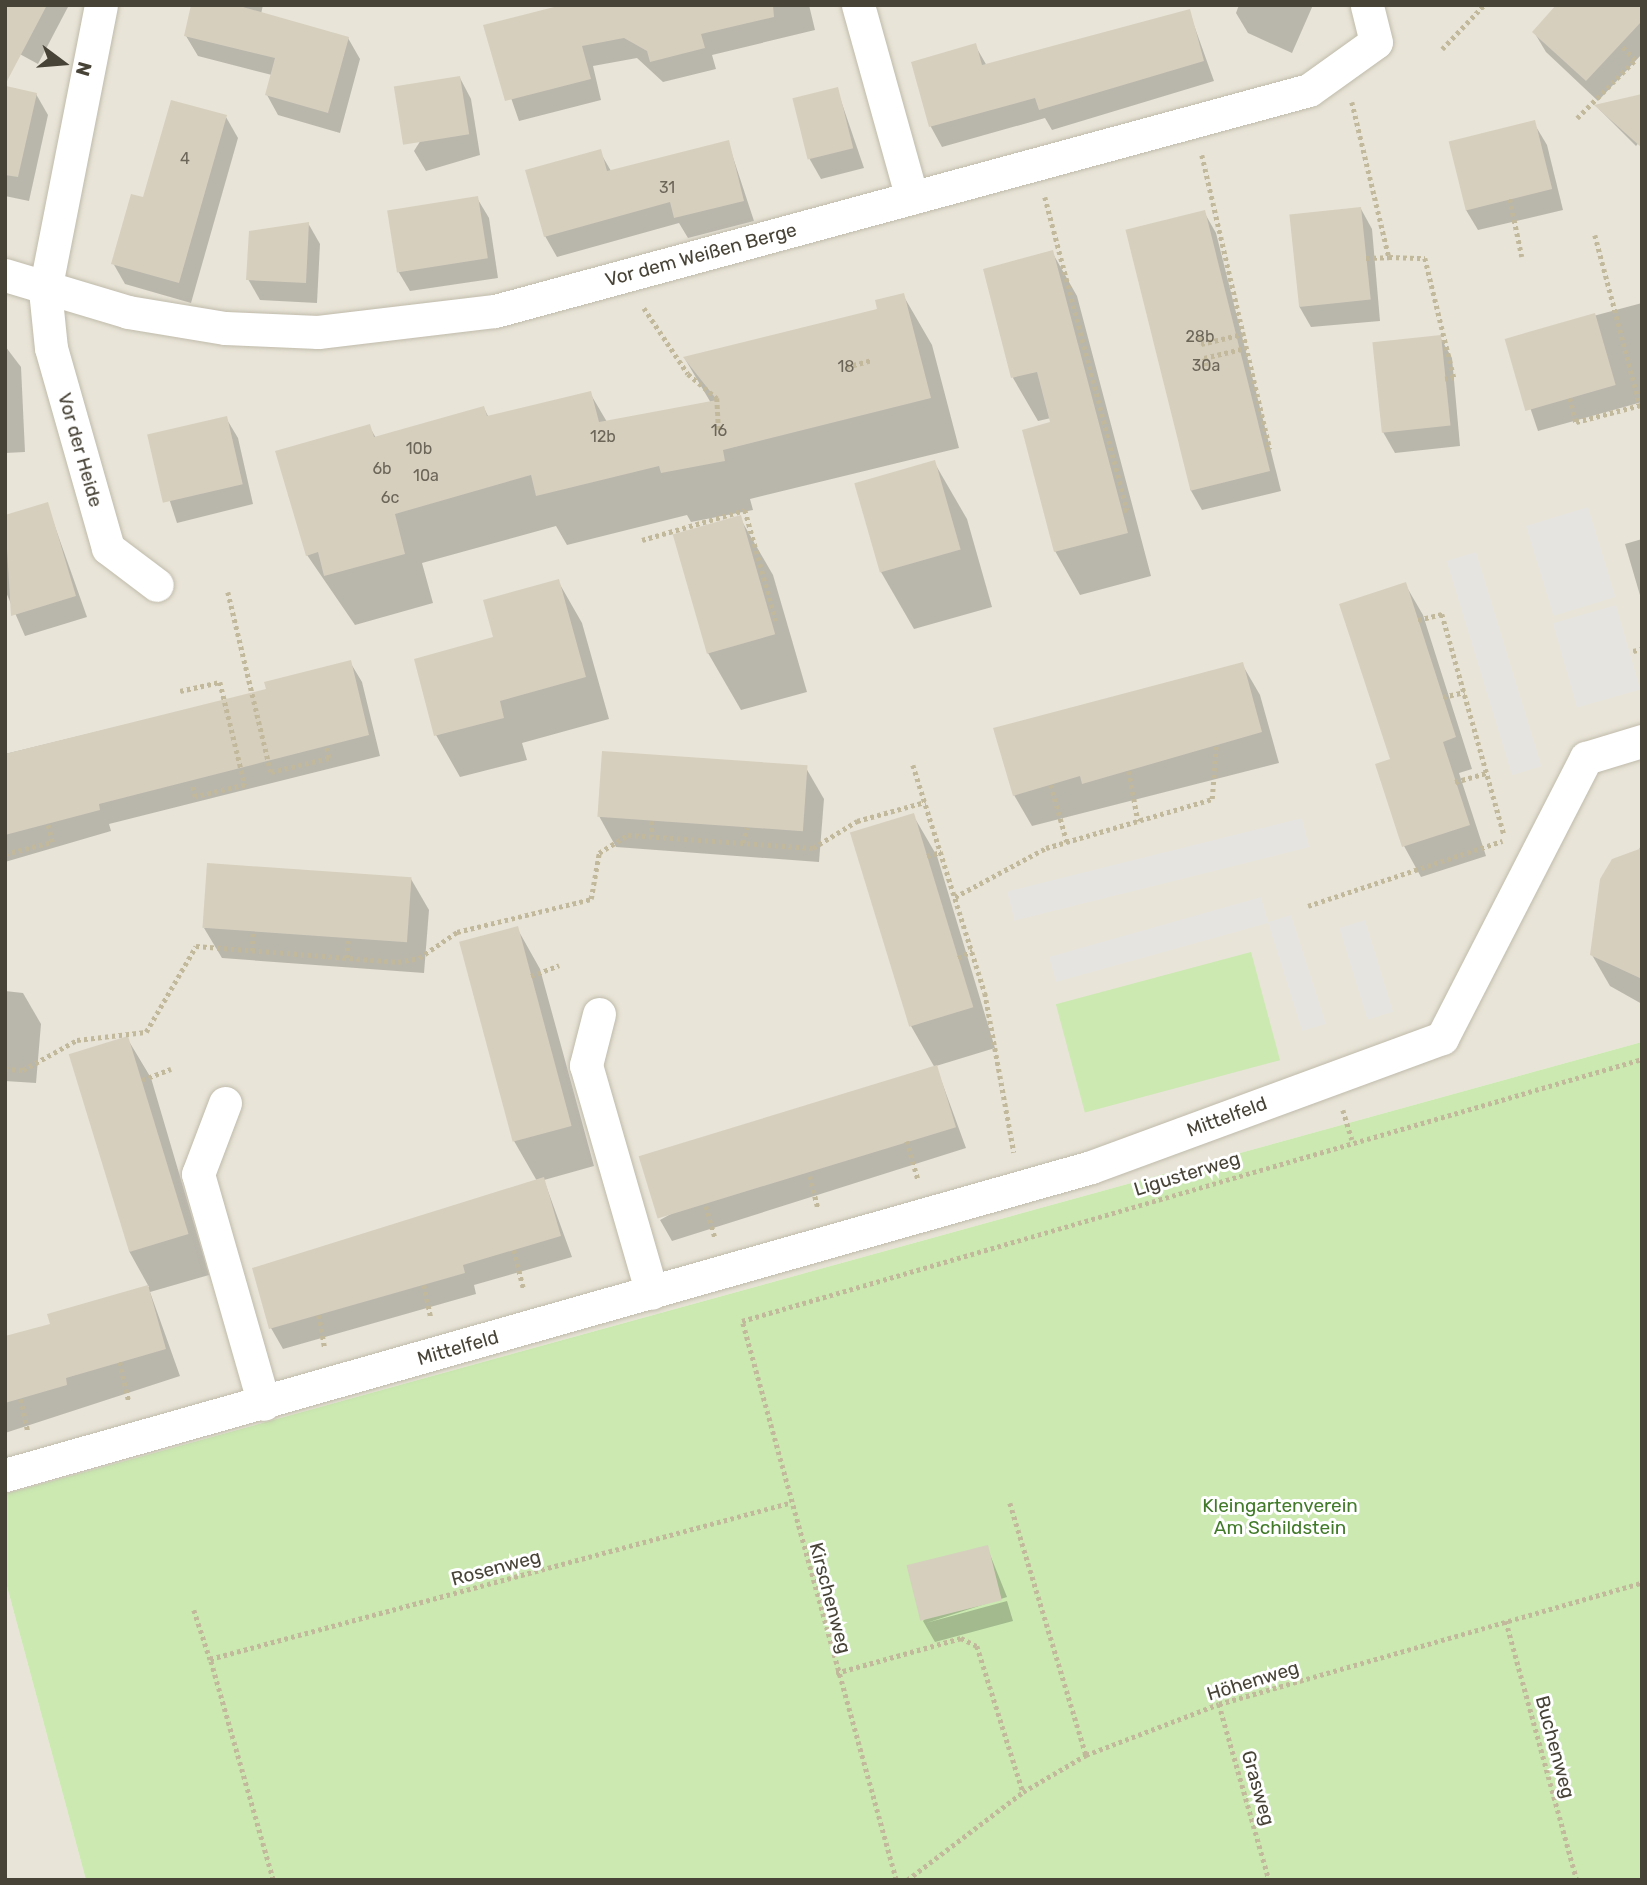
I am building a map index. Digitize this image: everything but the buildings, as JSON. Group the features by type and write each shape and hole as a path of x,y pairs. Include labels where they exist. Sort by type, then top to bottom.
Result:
{"street":[{"name":"Vor der Heide","path":"101,5 45,290 51,348 108,548 157,585"},
{"path":"858,5 912,198"},
{"name":"Vor dem Weißen Berge","path":"5,275 45,290 128,312 225,328 318,332 427,324 633,273 1309,90 1376,42 1367,5"},
{"name":"Mittelfeld","path":"5,1475 264,1404 1020,1187 1442,1038 1586,758 1642,741"},
{"path":"599,1014 586,1065 652,1293"},
{"path":"225,1103 198,1174 264,1404"}],"path":[{"path":"1442,49 1484,5"},
{"path":"1577,118 1635,60 1620,45"},
{"path":"1343,66 1389,257"},
{"path":"1194,122 1270,449 1265,450"},
{"path":"1036,164 1076,329 1119,490 1127,509 1122,511"},
{"path":"1510,199 1522,257"},
{"path":"1209,226 1218,224"},
{"path":"1570,398 1576,422 1641,405 1595,235"},
{"path":"1366,258 1425,258 1454,378 1445,379"},
{"path":"1218,264 1226,262"},
{"path":"633,273 643,307 680,363 717,398 719,430"},
{"path":"1226,299 1235,297"},
{"path":"1200,337 1201,344 1243,334"},
{"path":"1206,366 1204,358 1247,348"},
{"path":"846,367 872,360"},
{"path":"642,540 745,510 776,621"},
{"path":"228,592 271,772 329,758 326,746"},
{"path":"1308,906 1506,839 1442,614 1418,620"},
{"path":"1633,651 1642,649"},
{"path":"180,691 220,682 245,785 195,797 192,783"},
{"path":"1443,697 1464,692"},
{"path":"955,897 1067,842 1212,799 1216,746"},
{"path":"913,765 972,951 1020,1187"},
{"path":"1129,771 1138,821"},
{"path":"1455,782 1487,773"},
{"path":"1051,785 1067,842"},
{"path":"5,1069 23,1070 77,1040 146,1032 197,946 347,958 419,958 457,932 591,899 599,853 608,842 652,836 813,848 857,821 925,802"},
{"path":"652,821 652,836"},
{"path":"5,854 52,842 48,824"},
{"path":"743,843 747,827"},
{"path":"928,856 941,852"},
{"path":"252,951 253,932"},
{"path":"347,958 348,939"},
{"path":"958,958 972,951"},
{"path":"531,976 559,965"},
{"name":"Ligusterweg","path":"742,1321 1352,1140 1642,1059"},
{"path":"142,1080 171,1069"},
{"path":"1342,1109 1352,1140"},
{"name":"Kirschenweg","path":"742,1321 789,1503 896,1880"},
{"name":"Rosenweg","path":"210,1659 789,1503"},
{"path":"1010,1503 1086,1755"},
{"name":"Höhenweg","path":"906,1880 1023,1792 1086,1755 1219,1704 1642,1583"},
{"path":"194,1610 273,1880"},
{"name":"Buchenweg","path":"1506,1621 1577,1880"},
{"path":"836,1673 961,1638 976,1646 1023,1792"},
{"name":"Grasweg","path":"1219,1704 1269,1880"}],"shaded area":[{"path":"5,5 1642,5 1642,1042 5,1494"},
{"path":"1588,507 1615,597 1553,616 1526,526"},
{"path":"1476,552 1541,766 1512,775 1446,561"},
{"path":"1616,605 1640,690 1577,708 1553,623"},
{"path":"1302,818 1309,847 1014,921 1007,892"},
{"path":"1261,897 1268,922 1291,915 1326,1024 1302,1031 1268,923 1056,982 1049,957"},
{"path":"1365,920 1393,1012 1367,1020 1339,928"},
{"path":"5,1579 86,1880 5,1880"}],"green space":[{"path":"1251,952 1280,1060 1085,1112 1056,1004"},
{"name":"Kleingartenverein Am Schildstein","path":"1642,1042 1642,1880 86,1880 5,1579 5,1494"}]}
